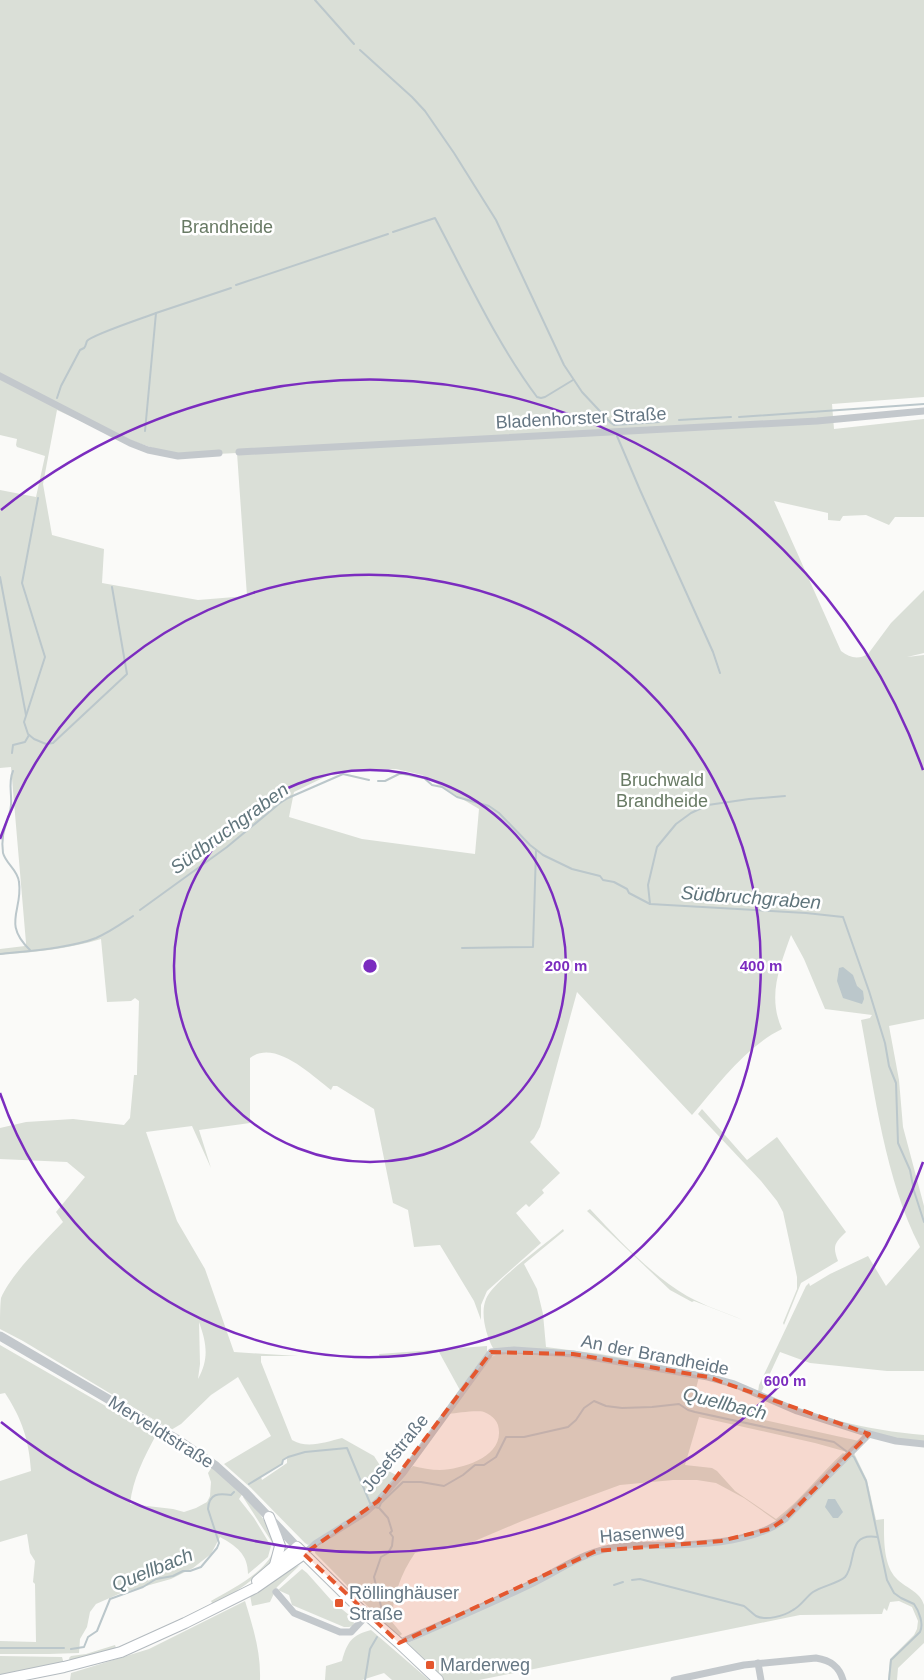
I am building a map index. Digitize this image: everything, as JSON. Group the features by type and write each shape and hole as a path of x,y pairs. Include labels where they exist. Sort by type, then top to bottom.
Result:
{"main road":[{"path":"269,1517 280,1546 275,1566"},
{"path":"244,1593 275,1566 301,1550"},
{"path":"0,1680 113,1655 186,1623 273,1577 301,1550"},
{"name":"Merveldtstraße","path":"301,1550 367,1615 438,1680"}],"street":[{"path":"0,376 130,443 148,450 178,456 219,453"},
{"name":"Bladenhorster Straße","path":"239,452 817,421 924,411"},
{"name":"Merveldtstraße","path":"0,1336 180,1441 216,1466 245,1492 301,1550"},
{"name":"An der Brandheide","path":"491,1352 514,1350 573,1354 708,1377 734,1384 797,1411 868,1434 896,1441 924,1444"},
{"name":"Josefstraße","path":"301,1550 315,1544 378,1502 403,1473 491,1352"},
{"name":"Hasenweg","path":"399,1643 536,1582 580,1557 596,1551 624,1546 677,1545 721,1541 751,1536 770,1529 785,1519 868,1434"},
{"path":"276,1592 294,1613 340,1632 350,1632 367,1615"},
{"path":"674,1680 687,1679 744,1665 816,1658 834,1664 841,1671 843,1680"},
{"path":"758,1663 762,1680"}],"highlighted area":[{"path":"491,1352 573,1354 708,1377 869,1434 785,1519 770,1529 721,1541 596,1551 399,1643 304,1554 378,1501"}],"green space":[{"name":"Brandheide","path":"0,0 924,0 924,397 832,404 834,429 924,419 924,517 895,517 889,525 866,515 843,516 840,521 828,520 828,513 774,501 841,651 844,653 857,658 868,654 891,623 924,590 924,653 907,657 924,655 924,1019 889,1026 899,1080 903,1127 924,1206 924,1371 887,1371 810,1363 780,1352 761,1393 820,1416 881,1430 924,1435 924,1442 897,1440 796,1409 758,1392 759,1385 809,1283 810,1286 868,1256 886,1286 920,1247 898,1193 883,1136 861,1020 870,1018 872,1015 825,1009 804,959 791,935 779,970 775,993 778,1017 782,1029 744,1056 692,1115 577,992 540,1127 530,1142 560,1173 542,1190 544,1193 529,1207 526,1204 516,1213 541,1243 487,1291 481,1305 481,1320 474,1301 440,1245 414,1247 408,1210 393,1203 374,1109 337,1086 333,1086 331,1090 303,1068 281,1056 260,1053 250,1058 250,1123 199,1130 211,1168 192,1126 146,1132 177,1221 205,1269 234,1352 298,1356 261,1356 261,1362 292,1440 298,1443 310,1444 342,1438 374,1456 381,1467 398,1476 365,1511 308,1545 224,1464 271,1436 238,1377 211,1395 181,1424 171,1430 0,1329 1,1298 6,1289 29,1258 63,1222 56,1212 85,1177 67,1162 0,1159 0,1128 26,1122 73,1119 124,1125 130,1118 134,1075 137,1075 139,1001 135,998 131,1001 107,1002 101,939 64,948 0,955 0,949 25,946 26,943 11,767 0,768 0,490 36,497 45,456 17,447 17,439 0,435","holes":["57,410 100,430 177,456 237,453 247,596 198,600 102,583 104,549 52,535 43,484","396,769 422,775 479,809 475,854 362,839 289,817 294,792 335,772","199,1322 206,1351 204,1365 198,1379 200,1364","287,1458 287,1463 262,1480 261,1477 282,1464 283,1460"]},
{"path":"702,1109 747,1160 777,1137 846,1232 839,1239 835,1248 838,1261 801,1283 784,1325 783,1323 797,1289 797,1277 783,1212 761,1181 698,1114"},
{"path":"590,1209 635,1256 661,1278 687,1296 743,1320 694,1301 692,1302 670,1290 587,1211"},
{"path":"563,1229 564,1231 524,1264 537,1289 543,1314 546,1347 600,1354 667,1367 596,1355 495,1350 493,1348 485,1324 484,1305 486,1299 491,1291 509,1273"},
{"path":"0,1345 156,1435 136,1477 130,1504 184,1512 196,1508 207,1502 210,1496 211,1482 208,1473 212,1467 243,1493 239,1499 254,1518 271,1546 268,1557 248,1574 246,1561 240,1551 220,1537 211,1554 193,1568 171,1579 121,1593 96,1604 90,1612 87,1627 80,1639 79,1653 0,1654 0,1641 36,1642 35,1584 33,1582 35,1561 30,1553 27,1534 0,1542 0,1481 31,1471 28,1449 20,1421 5,1393 0,1394"},
{"path":"487,1346 487,1354 461,1392 439,1352 385,1358 380,1358 379,1354"},
{"path":"504,1352 557,1355 699,1377 692,1404 859,1441 851,1453 699,1417 685,1465 712,1468 735,1491 776,1519 794,1504 843,1453 846,1455 778,1522 744,1498 716,1483 697,1480 673,1480 620,1485 522,1521 463,1546 432,1548 415,1553 402,1577 392,1613 392,1622 402,1634 398,1637 315,1553 316,1548 369,1511 413,1466 437,1470 459,1467 478,1460 493,1449 498,1441 499,1432 497,1422 493,1417 481,1411 449,1414 491,1357"},
{"path":"854,1453 867,1480 876,1520 884,1519 885,1550 889,1566 896,1578 916,1593 924,1605 924,1643 898,1668 897,1680 888,1680 890,1659 914,1635 918,1621 912,1607 899,1601 890,1602 887,1611 884,1608 882,1614 800,1615 479,1680 444,1680 407,1647 406,1644 581,1558 620,1549 665,1548 766,1532"},
{"path":"245,1495 267,1525 275,1547 243,1497"},
{"path":"274,1550 276,1558 261,1573 213,1605 211,1601 238,1586 256,1573 270,1558"},
{"path":"300,1565 277,1587 270,1602 252,1606 250,1595"},
{"path":"302,1569 331,1600 355,1620 353,1626 344,1627 292,1605 289,1595 278,1590"},
{"path":"245,1601 258,1650 260,1680 70,1680 71,1673 149,1649"},
{"path":"371,1630 429,1680 392,1680 384,1673 362,1680 325,1680 326,1666 342,1661 351,1640 359,1634"},
{"path":"115,1645 115,1649 70,1661 69,1658 71,1656 86,1654"},
{"path":"0,1656 62,1657 64,1664 0,1676"}],"shaded area":[{"path":"843,967 853,975 857,986 863,991 864,999 862,1004 843,998 837,981 839,968"},
{"path":"828,1499 835,1499 843,1512 838,1518 833,1518 825,1507"}],"waterway":[{"path":"315,0 354,44"},
{"path":"360,50 425,111 454,153 496,220 564,365 582,392 614,425 659,422"},
{"path":"393,232 435,218 495,332 537,397 545,397 573,380"},
{"path":"236,285 388,234"},
{"path":"145,431 156,313 231,288"},
{"path":"57,398 61,386 80,350 85,347 87,341 156,313"},
{"path":"739,417 924,404"},
{"path":"679,420 731,417"},
{"path":"617,436 713,652 720,673"},
{"path":"38,498 22,583 45,657 24,722 28,734 34,739 46,744 53,743 127,674 112,587"},
{"path":"0,577 26,715"},
{"path":"12,753 13,745 25,742 29,735"},
{"path":"13,771 10,783 10,812 2,845 3,853 19,882 15,917 17,932 30,950"},
{"name":"Südbruchgraben","path":"140,910 227,847 288,798 343,774 369,780"},
{"name":"Südbruchgraben","path":"378,781 385,781 399,774 424,778 432,785 442,787 457,797 489,806 499,813 530,845 543,855 572,869 600,876 603,880 614,882 627,889 629,893 650,904 806,913 843,917 869,991 885,1043 889,1066 896,1083 898,1143 910,1170 914,1191 924,1222"},
{"path":"650,904 648,885 657,847 676,824 691,813 708,805 785,796"},
{"path":"462,948 533,947 536,851"},
{"name":"Südbruchgraben","path":"0,954 49,949 86,941 106,933 133,916"},
{"name":"Quellbach","path":"375,1507 379,1508 381,1503 403,1482 421,1482 444,1486 463,1475 475,1465 484,1465 496,1457 506,1437 524,1437 568,1427 576,1420 584,1408 594,1401 606,1406 622,1408 679,1404 695,1412 834,1442 854,1457 866,1481 887,1580 894,1593 914,1604 920,1618 920,1632 891,1660 889,1680"},
{"name":"Quellbach","path":"249,1484 282,1464 283,1460 288,1457 305,1452 347,1448 370,1503"},
{"name":"Quellbach","path":"71,1649 84,1647 88,1637 97,1631 110,1599 143,1587 156,1579 201,1567 219,1543 208,1509 210,1500 215,1495 231,1495 234,1492"},
{"path":"380,1509 388,1518 392,1531 390,1533 393,1537 392,1546 388,1553 381,1557 374,1577 384,1619"},
{"path":"632,1580 640,1579 744,1606 756,1616 765,1618 775,1617 796,1608 813,1592 845,1577 849,1571 856,1544 861,1539 877,1537"},
{"path":"614,1585 623,1582"},
{"path":"365,1680 370,1649 377,1637"},
{"name":"Quellbach","path":"0,1648 64,1648"}],"place":[{"name":"Röllinghäuser Straße","path":"339,1603"},
{"name":"Marderweg","path":"430,1665"}],"park label":[{"name":"Bruchwald Brandheide","path":"662,790"}]}
